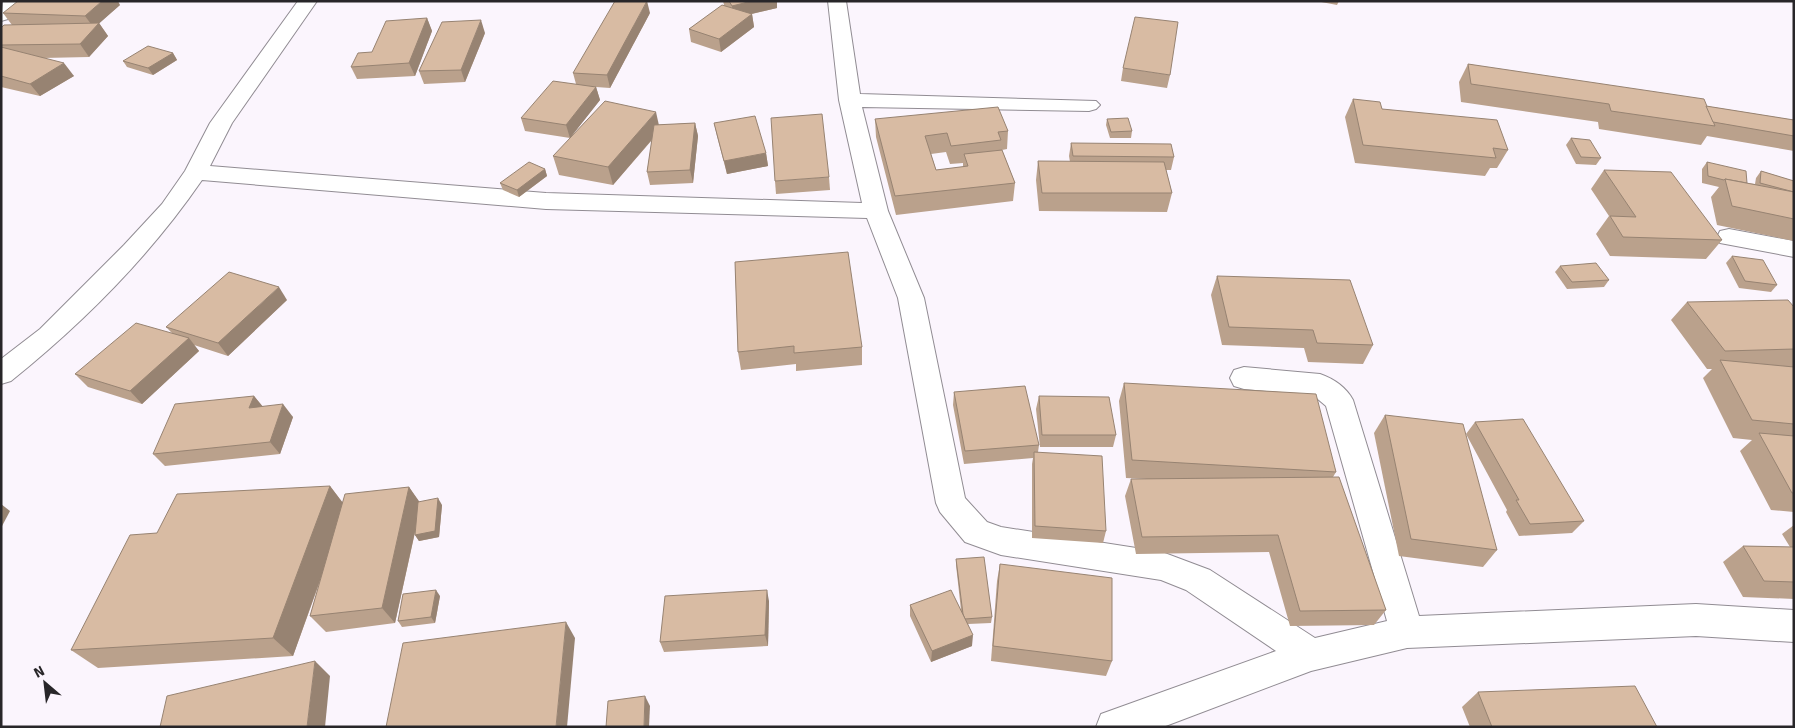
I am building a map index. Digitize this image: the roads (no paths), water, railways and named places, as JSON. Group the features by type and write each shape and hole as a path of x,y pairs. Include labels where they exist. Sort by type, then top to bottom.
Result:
{"street":[{"path":"1,15 13,1"},
{"path":"1,374 49,336 170,209 196,172 221,123 308,1"},
{"path":"837,1 850,100 876,211 911,298 951,503 976,532 1001,541 1162,566 1198,580 1311,655"},
{"path":"850,100 1089,105"},
{"path":"196,172 546,201 876,211"},
{"path":"1729,236 1794,249"},
{"path":"1244,378 1320,385 1339,400 1407,632"},
{"path":"1114,727 1311,655 1407,632 1696,620 1794,626"}]}
